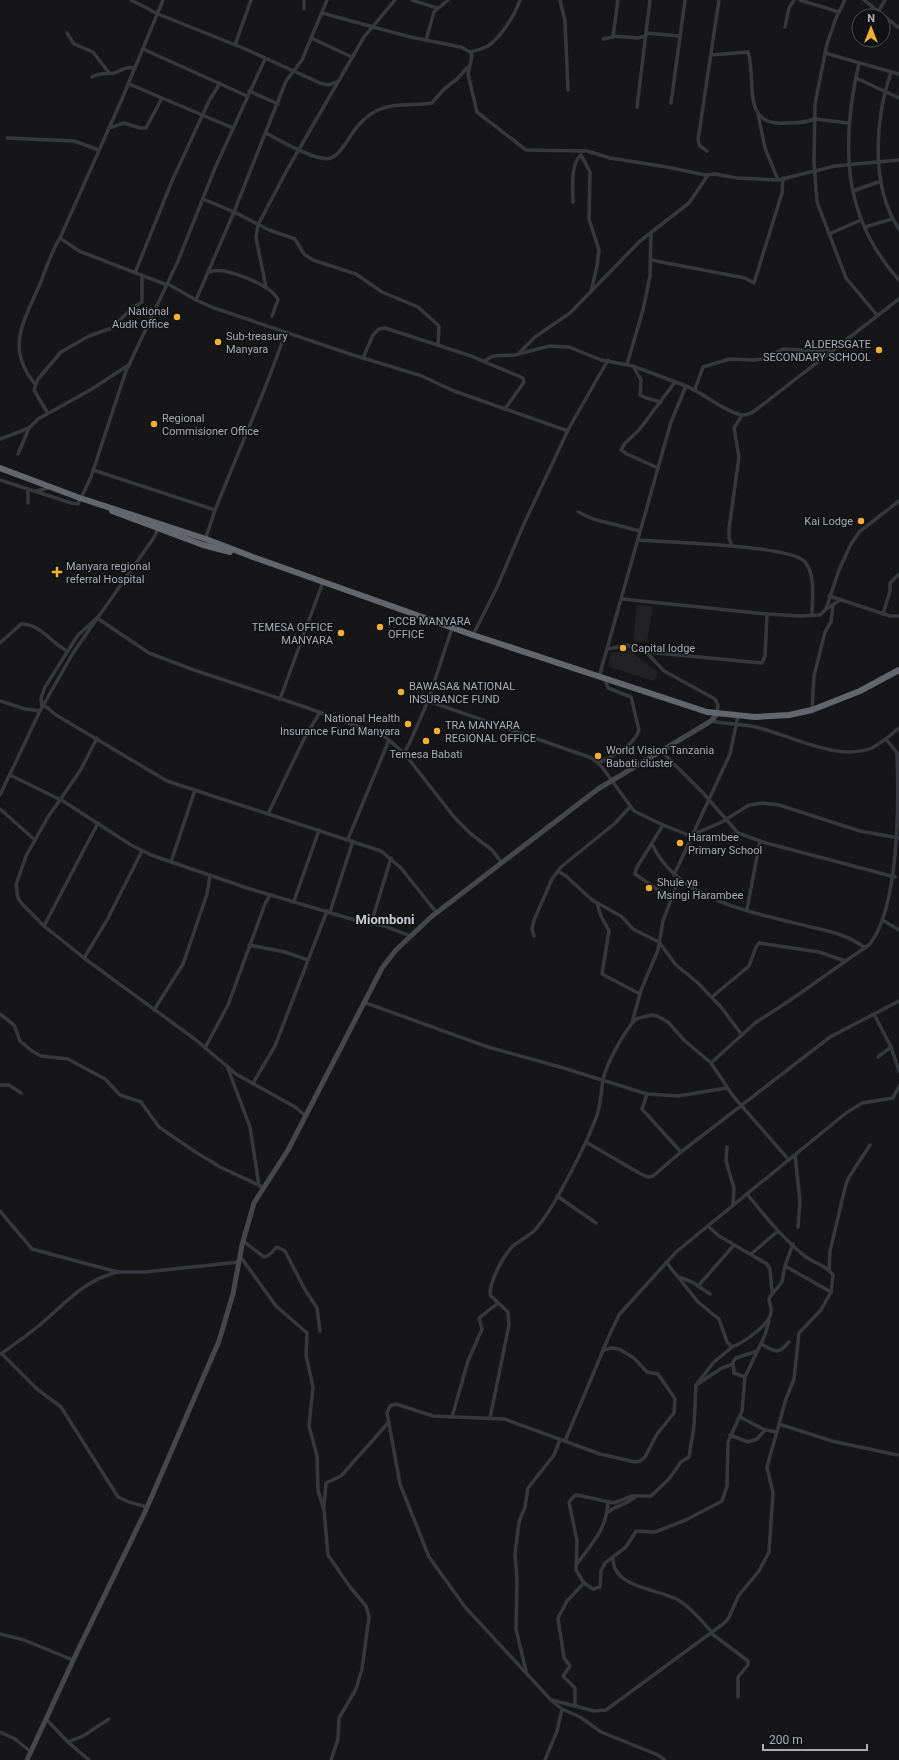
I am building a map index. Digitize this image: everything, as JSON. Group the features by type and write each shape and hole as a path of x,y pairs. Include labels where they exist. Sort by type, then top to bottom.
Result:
{"highway":[{"path":"0,468 91,501 122,516 206,539 452,628 703,711 738,716 775,716 812,710 860,690 899,670"},
{"path":"159,526 203,546 253,557"}],"street":[{"path":"131,0 158,14 236,45 265,59 328,85 338,81"},
{"path":"35,384 26,374 21,361 19,335 163,0"},
{"path":"236,45 250,0"},
{"path":"304,0 304,9"},
{"path":"196,300 234,212 286,81 302,60 327,0"},
{"path":"266,287 256,238 258,225 352,57 395,0"},
{"path":"412,0 437,8"},
{"path":"426,40 431,19 437,8 448,0"},
{"path":"470,52 489,45 499,36 520,0"},
{"path":"560,0 565,21 568,90"},
{"path":"613,36 618,0"},
{"path":"637,107 650,0"},
{"path":"671,103 685,0"},
{"path":"707,151 700,146 698,140 719,0"},
{"path":"785,27 789,8 794,0"},
{"path":"800,0 839,12"},
{"path":"846,0 839,12 825,53 815,104 814,170 817,202 846,278 877,315"},
{"path":"864,0 873,8"},
{"path":"322,13 426,40 461,47 470,52 472,56 468,74 478,114 524,150 587,151 617,160 661,166 708,175 715,174 737,178 778,180 814,170 849,164 878,163 899,160"},
{"path":"891,22 899,28"},
{"path":"67,33 74,44 93,52 109,73"},
{"path":"603,39 611,38 613,36 638,38 646,34 679,36"},
{"path":"311,38 352,57"},
{"path":"143,49 247,96"},
{"path":"711,55 748,52 753,99 758,113 765,148 778,180"},
{"path":"825,53 899,74"},
{"path":"0,480 78,504 89,483 130,363 167,284 249,91 265,59"},
{"path":"859,63 848,123 849,164 853,191 861,220 885,264 899,280"},
{"path":"92,77 101,72 113,73 124,67 135,68"},
{"path":"266,133 300,150 322,158 331,158 341,150 356,127 377,110 391,105 432,104 444,89 469,67"},
{"path":"891,72 886,91 878,163 881,181 892,219 899,229"},
{"path":"856,78 899,98"},
{"path":"135,273 172,181 220,83"},
{"path":"128,84 233,128"},
{"path":"249,91 278,104"},
{"path":"109,128 124,123 140,128 146,128 162,98"},
{"path":"758,113 766,120 775,124 807,121 815,118 848,123"},
{"path":"7,138 74,141 99,150"},
{"path":"573,202 572,188 576,161 587,151"},
{"path":"581,155 590,172 589,219 599,250 591,292"},
{"path":"519,353 535,337 570,313 640,241 689,203 708,175"},
{"path":"651,260 745,278 754,283 782,193 783,178"},
{"path":"853,191 881,181"},
{"path":"203,199 234,212 258,225 296,240 301,249 313,260 356,274 382,292 418,307 439,326 438,345"},
{"path":"865,227 892,219"},
{"path":"829,234 861,220"},
{"path":"627,364 646,300 651,260 651,232"},
{"path":"60,238 79,250 142,276 167,284 196,300 363,358 422,376 454,391 568,431"},
{"path":"208,272 225,271 266,287 274,292 278,300 272,316"},
{"path":"47,412 34,390 35,384 46,368 60,352 89,336 112,328 131,309 142,302 142,276"},
{"path":"484,361 493,356 519,353 549,346 563,346 582,350 596,358 627,364 694,389 732,412 742,415 751,413 761,406 899,299"},
{"path":"363,358 373,335 379,328 390,329 484,361 522,376 524,380 505,409"},
{"path":"203,546 215,510 266,388 286,332"},
{"path":"694,389 703,367 719,361 730,359 758,360 768,357 783,349 818,351 836,348"},
{"path":"473,635 498,585 523,526 568,431 608,360"},
{"path":"0,439 29,428 47,412 92,389 130,363"},
{"path":"633,366 641,380 640,395 661,402"},
{"path":"658,468 621,450 625,443 639,430 675,382"},
{"path":"598,762 626,746 638,735 639,730 631,697 608,688 602,678 608,649 671,422 686,386"},
{"path":"732,546 728,529 739,457 734,428 742,415"},
{"path":"18,454 29,428"},
{"path":"93,470 215,510"},
{"path":"35,491 52,487"},
{"path":"28,489 28,503"},
{"path":"826,609 829,596 851,544 858,532 899,501"},
{"path":"578,512 593,519 640,531"},
{"path":"0,795 42,708 73,653 154,539 159,526"},
{"path":"638,540 732,546 796,557 804,561 809,569 812,616"},
{"path":"883,614 890,591 890,583 899,574"},
{"path":"280,699 323,582"},
{"path":"829,596 883,614 899,616"},
{"path":"622,599 767,614 812,616 823,613 826,609 833,606 840,600"},
{"path":"812,710 814,676 825,632 831,622 833,606"},
{"path":"608,649 627,645 646,652 762,663 765,656 767,614"},
{"path":"42,708 42,692 67,651 78,635 97,618"},
{"path":"97,618 149,653 194,670 378,733 404,753 454,817 465,829 492,850 502,863"},
{"path":"0,643 21,624 26,624 42,632 67,651"},
{"path":"404,753 428,701 452,628"},
{"path":"27,1760 73,1660 147,1507 219,1341 233,1294 250,1213 261,1186 281,1161 306,1116 363,1002 382,968 410,936 436,912 611,780 711,721 717,714 718,705 715,699 664,671 646,652"},
{"path":"0,701 25,709 42,708 97,738 150,772 167,780 381,851 391,858 436,912"},
{"path":"428,701 584,754 598,762 630,807 638,814 688,834 694,834 727,819 756,803 768,803 860,831 898,838"},
{"path":"268,814 305,737 320,712"},
{"path":"674,875 730,754 738,716"},
{"path":"711,721 737,726 756,727 809,744 836,750 862,750 871,748 886,739 899,728"},
{"path":"97,738 80,771 35,840 17,879 17,892 22,904 44,926 84,958 205,1048 236,1074 306,1116"},
{"path":"711,1063 759,1020 865,948 875,939 884,921 898,863 898,755 886,739"},
{"path":"348,839 389,740"},
{"path":"661,751 727,819 738,833 760,841 895,876"},
{"path":"10,775 60,800 142,851 210,875 328,912 371,924 385,926 410,936"},
{"path":"171,862 195,790"},
{"path":"534,936 532,929 534,920 549,886 558,871 573,855 606,830 630,807"},
{"path":"0,809 35,840"},
{"path":"44,926 98,823"},
{"path":"663,825 636,869 635,874 670,899"},
{"path":"294,901 319,830"},
{"path":"253,1083 275,1046 328,912 353,841"},
{"path":"747,909 760,841"},
{"path":"652,844 661,860 674,875 715,900 831,932 852,939 865,948"},
{"path":"84,958 108,920 142,851"},
{"path":"371,924 391,858"},
{"path":"558,871 566,876 597,903 621,916 636,931 659,942 675,964 712,998 742,1035"},
{"path":"154,1010 177,975 188,951 206,894 210,875"},
{"path":"490,1418 509,1326 508,1312 492,1298 490,1292 506,1256 512,1247 534,1232 557,1196 586,1142 601,1099 603,1080 632,1023 640,994 658,950 663,921 679,878"},
{"path":"205,1048 228,1005 249,945 270,894"},
{"path":"597,903 609,931 602,975 640,994"},
{"path":"884,921 899,930"},
{"path":"712,998 750,966 756,947 759,943 819,952 845,961"},
{"path":"249,945 285,952 308,960"},
{"path":"586,1142 648,1178 653,1176 681,1152 830,1037 899,1001"},
{"path":"363,1002 488,1047 647,1094 678,1096 727,1088"},
{"path":"0,1014 14,1025 20,1041 32,1051 41,1056 68,1059 105,1080 120,1095 141,1102 160,1127 194,1151 220,1167 261,1186"},
{"path":"874,1014 891,1047 899,1071"},
{"path":"632,1023 636,1019 646,1016 662,1018 684,1040 711,1063 741,1106 789,1160"},
{"path":"878,1057 891,1047"},
{"path":"226,1066 250,1127 261,1186"},
{"path":"0,1085 9,1085 22,1093"},
{"path":"526,1672 516,1629 517,1581 515,1554 519,1522 525,1507 528,1488 554,1455 562,1441 619,1315 666,1262 746,1194 855,1107 862,1103 889,1099 895,1096 899,1086"},
{"path":"647,1094 642,1109 681,1152"},
{"path":"895,1096 899,1100"},
{"path":"829,1270 830,1251 848,1177 870,1145"},
{"path":"727,1148 726,1161 734,1188 733,1205"},
{"path":"795,1155 800,1202 798,1227"},
{"path":"551,1700 600,1712 606,1710 712,1633 728,1619 740,1595 759,1571 769,1552 773,1493 767,1467 786,1399 794,1379 799,1333 818,1314 831,1292 833,1276 829,1270 808,1258 778,1231 746,1194"},
{"path":"557,1196 596,1223"},
{"path":"0,1211 32,1249 119,1272"},
{"path":"708,1226 719,1236 763,1261 769,1266 772,1292"},
{"path":"751,1254 778,1231"},
{"path":"243,1241 264,1258 277,1247 285,1251 301,1284 317,1308 320,1330"},
{"path":"768,1320 744,1340 732,1346 714,1362 696,1385 694,1426 689,1457 681,1462 669,1479 654,1495 647,1497 629,1497 619,1502 608,1502 577,1495 574,1496 569,1502 577,1541 577,1574 584,1583 593,1589 600,1587 602,1567 626,1547 636,1530 655,1532 686,1520 722,1501 727,1486 727,1446 730,1435 740,1417 743,1405 745,1376 761,1344 772,1309 769,1298 772,1292 782,1282 785,1266 793,1244"},
{"path":"699,1285 734,1245"},
{"path":"240,1256 276,1306 306,1333 306,1355 313,1387 309,1426 317,1456 318,1490 324,1510"},
{"path":"147,1507 118,1497 61,1407 37,1389 1,1354 36,1328 79,1290 91,1282 119,1272 184,1269 239,1262"},
{"path":"666,1262 698,1302 719,1319 727,1342 732,1346"},
{"path":"785,1266 831,1292"},
{"path":"678,1277 699,1285 710,1294"},
{"path":"452,1417 468,1361 482,1329 479,1318 498,1303"},
{"path":"761,1344 776,1351 780,1351 789,1342"},
{"path":"603,1350 612,1348 619,1349 634,1358 647,1372 658,1374 675,1399 674,1413 660,1429 645,1457 640,1461 635,1462 622,1460 562,1441 516,1422 490,1418 428,1415 396,1404 388,1409 389,1422 400,1484 429,1557 465,1607 551,1700 562,1709 580,1717 611,1737 652,1753 665,1760"},
{"path":"745,1376 734,1373 733,1364 736,1358 757,1351"},
{"path":"696,1385 722,1368 733,1364"},
{"path":"740,1417 765,1430 777,1432"},
{"path":"331,1760 338,1739 339,1718 356,1689 362,1669 369,1617 366,1606 350,1587 328,1555 324,1510 326,1483 342,1476 389,1422"},
{"path":"779,1424 839,1443 897,1455"},
{"path":"730,1435 748,1442 757,1439 765,1430"},
{"path":"607,1513 613,1508 627,1504 636,1496"},
{"path":"576,1566 592,1547 604,1525 608,1502"},
{"path":"613,1557 616,1571 626,1580 678,1599 712,1633 748,1661 748,1665 738,1677 738,1697"},
{"path":"575,1706 575,1688 563,1676 570,1666 564,1658 558,1621 564,1605 584,1583"},
{"path":"0,1634 24,1640 73,1660"},
{"path":"545,1760 557,1731 562,1709"},
{"path":"46,1719 68,1742 89,1760"},
{"path":"68,1742 83,1736 109,1719"},
{"path":"0,1732 15,1739 31,1752"}],"shaded area":[{"path":"637,605 653,606 647,642 633,641"},
{"path":"629,650 658,672 654,681 610,667 608,664 611,653"}],"place":[{"name":"National Audit Office","path":"177,317"},
{"name":"Sub-treasury Manyara","path":"218,342"},
{"name":"ALDERSGATE SECONDARY SCHOOL","path":"879,350"},
{"name":"Regional Commisioner Office","path":"154,424"},
{"name":"Kai Lodge","path":"861,521"},
{"name":"Manyara regional referral Hospital","path":"57,572"},
{"name":"PCCB MANYARA OFFICE","path":"380,627"},
{"name":"TEMESA OFFICE MANYARA","path":"341,633"},
{"name":"Capital lodge","path":"623,648"},
{"name":"BAWASA& NATIONAL INSURANCE FUND","path":"401,692"},
{"name":"National Health Insurance Fund Manyara","path":"408,724"},
{"name":"TRA MANYARA REGIONAL OFFICE","path":"437,731"},
{"name":"Temesa Babati","path":"426,741"},
{"name":"World Vision Tanzania Babati cluster","path":"598,756"},
{"name":"Harambee Primary School","path":"680,843"},
{"name":"Shule ya Msingi Harambee","path":"649,888"}],"district":[{"name":"Miomboni","path":"385,919"}]}
